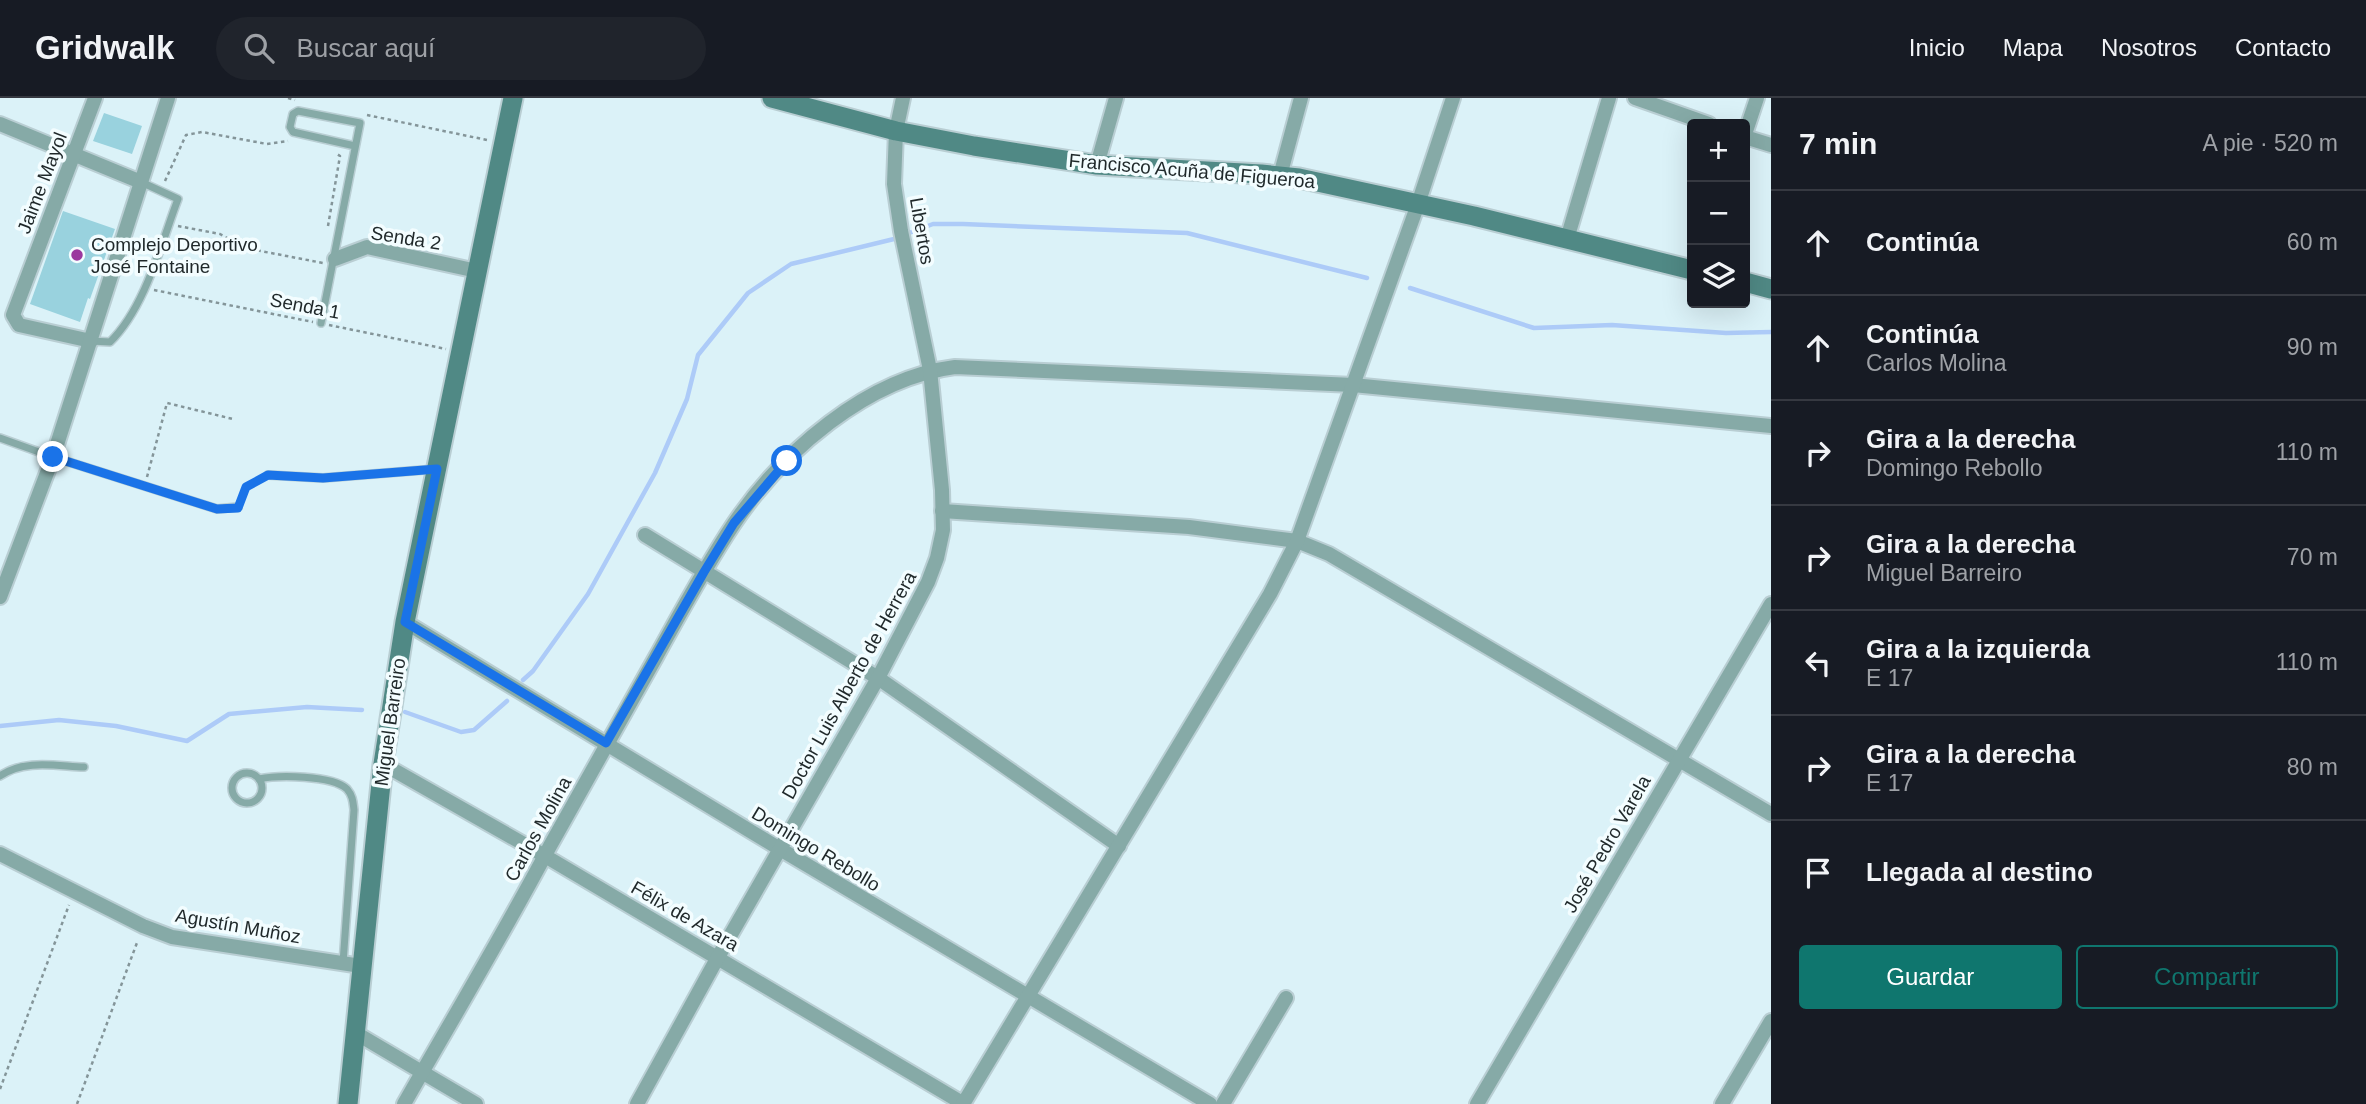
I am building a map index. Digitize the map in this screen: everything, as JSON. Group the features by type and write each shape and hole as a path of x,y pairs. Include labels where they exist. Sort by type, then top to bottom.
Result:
{"street":[{"name":"Jaime Mayol","path":"91,341 19,325 13,315 95,98"},
{"path":"0,597 53,457 168,98"},
{"name":"Miguel Barreiro","path":"348,1104 354,1032 352,964 405,622 513,98"},
{"name":"Francisco Acuña de Figueroa","path":"772,98 896,131 1097,165 1299,178 1687,269"},
{"name":"Libertos","path":"903,98 896,131 894,184 930,370"},
{"path":"1097,165 1116,98"},
{"path":"1280,176 1301,98"},
{"path":"963,1104 1270,594 1297,541 1418,204 1453,98"},
{"path":"1567,239 1609,98"},
{"path":"1635,98 1695,119"},
{"path":"1750,120 1757,98"},
{"path":"0,124 141,182"},
{"path":"1750,137 1771,145"},
{"name":"Senda 2","path":"335,259 367,247 477,271"},
{"path":"1750,283 1771,289"},
{"name":"Carlos Molina","path":"404,1104 606,743 734,523 787,461 836,416 869,395 930,370 955,367 1353,385 1771,426"},
{"name":"Doctor Luis Alberto de Herrera","path":"637,1104 878,678 928,582 943,530 930,370"},
{"path":"942,511 1188,527 1297,541 1329,554 1771,814"},
{"path":"645,535 878,678 1119,846"},
{"name":"José Pedro Varela","path":"1477,1104 1771,604"},
{"name":"Domingo Rebollo","path":"405,622 1026,997 1210,1104"},
{"name":"Félix de Azara","path":"383,764 718,957 963,1104"},
{"name":"Agustín Muñoz","path":"0,854 143,926 192,941 352,964"},
{"path":"1223,1104 1286,998"},
{"path":"1721,1104 1771,1021"},
{"path":"354,1032 476,1104"}],"lane":[{"path":"321,323 360,122 298,111 293,114 290,127 293,132 355,146"},
{"path":"91,341 110,342 121,331 144,288 178,199 141,182"},
{"path":"0,438 217,509 238,508"},
{"path":"268,475 323,478 437,469"},
{"path":"0,776 17,766 26,765 84,767"},
{"path":"259,779 262,789 258,798 244,803 236,797 233,784 238,776 251,774 259,779 273,776 331,781 345,788 353,798 352,964"}],"path":[{"path":"288,98 301,101"},
{"path":"362,114 504,143"},
{"path":"160,191 186,135 202,132 267,144 290,141"},
{"path":"326,236 340,156 334,150"},
{"path":"168,225 220,234 244,248 321,263 335,259"},
{"name":"Senda 1","path":"144,288 460,351"},
{"path":"144,487 167,403 233,419"},
{"path":"238,508 246,487 268,475"},
{"path":"0,1089 74,891"},
{"path":"77,1104 143,926"}],"shaded area":[{"path":"104,113 142,126 132,154 93,141"},
{"name":"Complejo Deportivo José Fontaine","path":"63,211 115,229 80,322 30,304"}],"waterway":[{"path":"909,233 933,224 1187,233 1367,278"},
{"path":"523,680 533,671 588,594 655,473 687,399 698,355 748,293 791,264 894,239"},
{"path":"1410,288 1534,328 1612,325 1726,333 1771,332"},
{"path":"405,712 461,732 474,730 507,701"},
{"path":"0,726 59,720 116,726 187,741 229,714 307,707 362,710"}],"place":[{"name":"Complejo Deportivo José Fontaine","path":"77,255"}],"route":[{"path":"53,457 217,509 238,508 246,487 268,475 323,478 437,469 405,622 606,743 734,523 787,461"}]}
